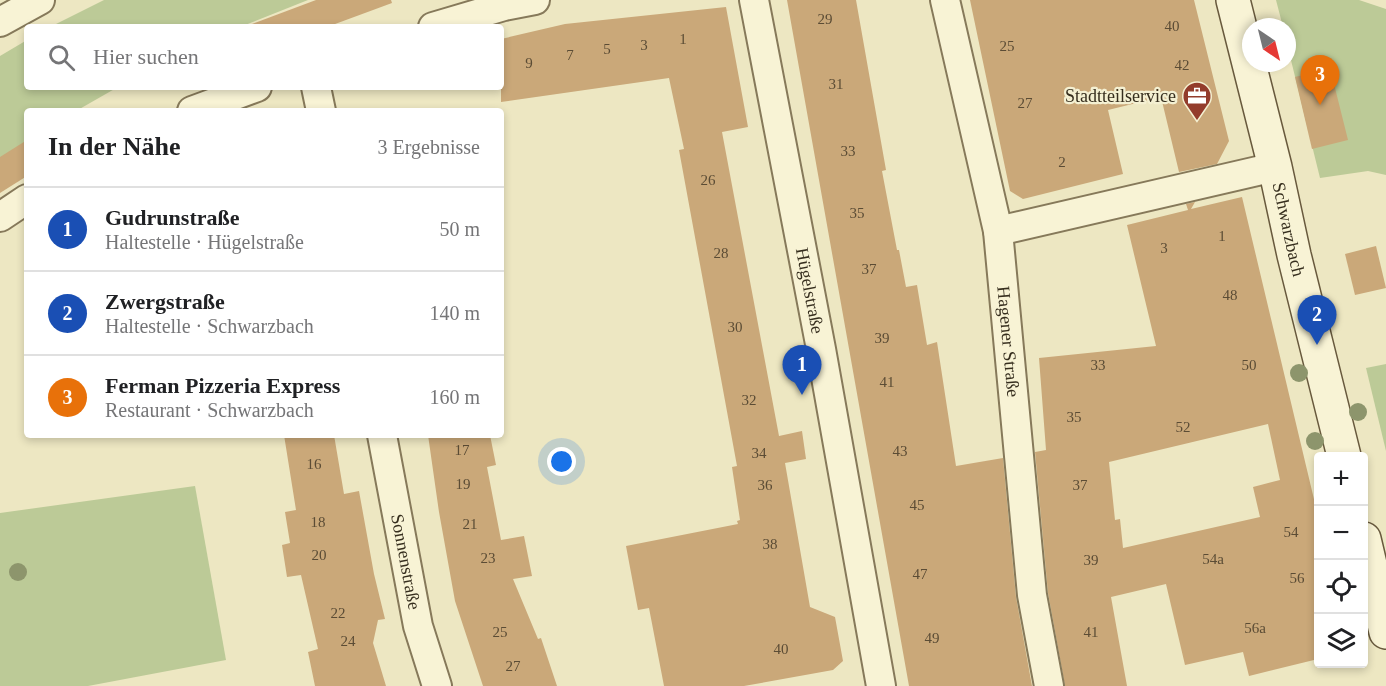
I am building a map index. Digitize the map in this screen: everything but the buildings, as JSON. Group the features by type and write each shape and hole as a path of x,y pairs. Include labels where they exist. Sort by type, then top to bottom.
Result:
{"street":[{"path":"0,22 40,0"},
{"path":"443,24 504,6 535,0"},
{"name":"Hügelstraße","path":"754,0 821,349 881,686"},
{"name":"Hagener Straße","path":"945,0 998,231 1032,595 1049,686"},
{"name":"Schwarzbach","path":"1233,0 1343,452"},
{"path":"200,108 248,90"},
{"path":"317,90 320,108"},
{"path":"998,231 1275,166"},
{"path":"0,217 24,201"},
{"name":"Sonnenstraße","path":"383,438 418,626 437,686"},
{"path":"1368,556 1386,632"}],"green space":[{"path":"104,0 308,0 248,24 56,24"},
{"path":"1276,0 1359,0 1386,9 1386,175 1368,171 1320,178 1294,72 1296,72 1296,18 1281,18"},
{"path":"24,42 24,90 113,90 81,108 24,108 24,144 0,159 0,56"},
{"path":"1386,364 1386,451 1366,368"},
{"path":"195,486 226,660 88,686 0,686 0,513"}],"place":[{"name":"Ferman Pizzeria Express","path":"1320,105"},
{"name":"Stadtteilservice","path":"1197,122"},
{"name":"Zwergstraße","path":"1317,345"},
{"name":"Gudrunstraße","path":"802,395"}]}
